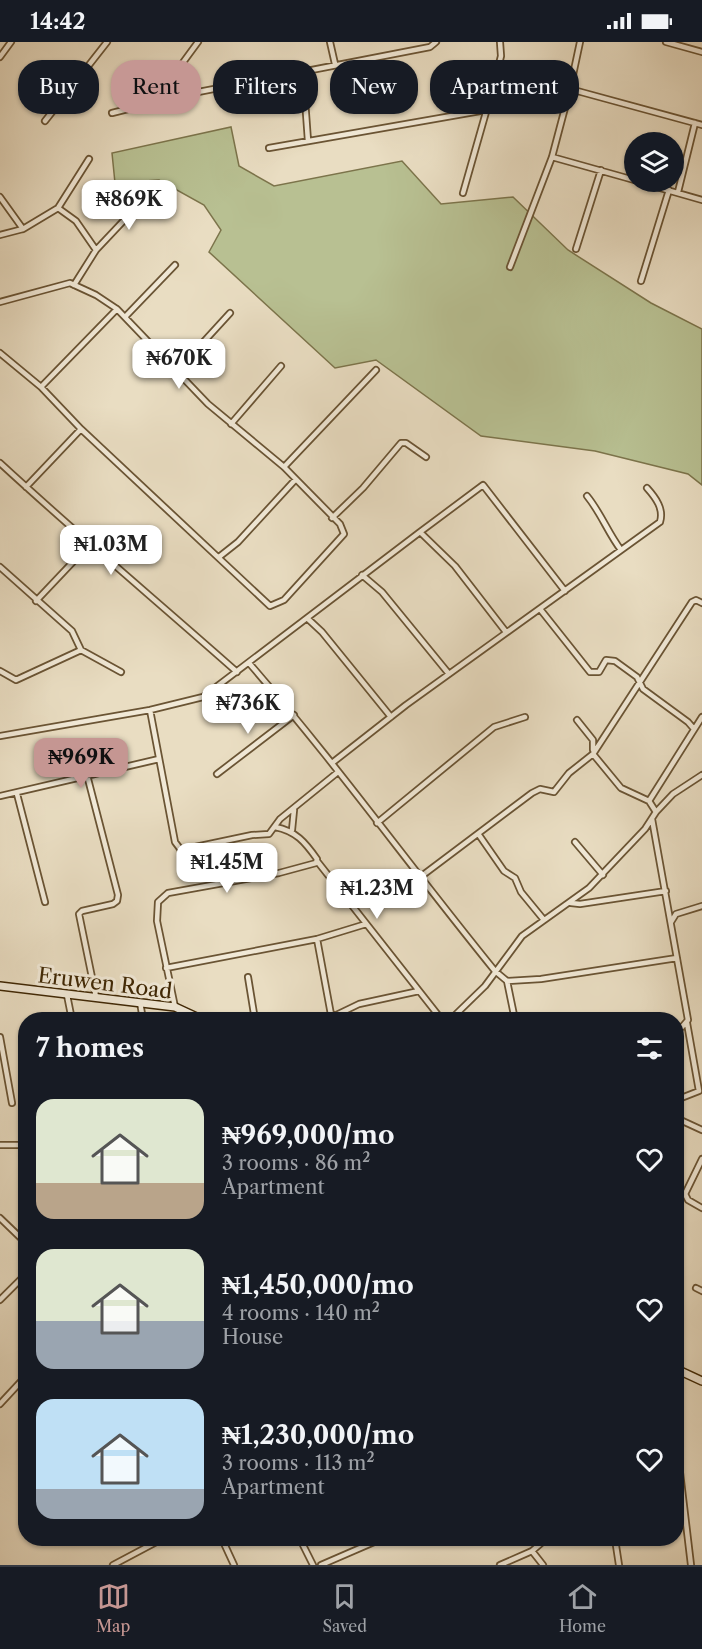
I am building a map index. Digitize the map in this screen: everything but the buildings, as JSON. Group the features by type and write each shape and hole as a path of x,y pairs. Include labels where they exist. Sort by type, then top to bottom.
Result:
{"street":[{"path":"0,57 11,42"},
{"path":"45,121 107,42"},
{"path":"185,60 198,42"},
{"path":"330,42 334,60"},
{"path":"357,60 430,47 436,42"},
{"path":"500,42 500,60"},
{"path":"576,60 579,42"},
{"path":"666,42 702,52"},
{"path":"579,91 702,125"},
{"path":"306,114 308,141"},
{"path":"269,148 463,114"},
{"path":"463,193 485,114"},
{"path":"510,267 552,157 564,114"},
{"path":"684,168 695,123"},
{"path":"552,157 624,177"},
{"path":"0,235 23,229 58,208 89,159"},
{"path":"576,249 601,170"},
{"path":"641,281 668,192"},
{"path":"678,192 702,200"},
{"path":"0,197 23,229"},
{"path":"74,285 96,250 146,197"},
{"path":"58,208 76,221 96,250"},
{"path":"125,317 175,265"},
{"path":"0,302 63,284 74,285 117,309 176,372 231,424 284,467 345,530 284,600 276,605 266,602 81,429 41,387 0,353"},
{"path":"41,387 117,309"},
{"path":"176,372 230,313"},
{"path":"231,424 280,366"},
{"path":"284,467 376,370"},
{"path":"26,487 81,429"},
{"path":"332,518 363,488 401,443 406,443 426,457"},
{"path":"0,463 89,545 237,672"},
{"path":"219,556 238,542 295,480"},
{"path":"0,736 150,710 203,697 483,485 565,591"},
{"path":"332,763 506,632 660,522 662,513 656,498 647,488"},
{"path":"587,496 602,516 611,537 621,550"},
{"path":"420,532 455,566 506,632"},
{"path":"36,601 89,545"},
{"path":"0,567 72,631 81,650 121,672"},
{"path":"362,575 382,592 449,674"},
{"path":"419,878 532,793 540,789 554,792 569,773 592,754 692,602 696,600 702,603"},
{"path":"540,609 590,672 596,674 606,660 611,659 637,677 644,689 694,729"},
{"path":"307,618 322,632 391,717"},
{"path":"0,671 15,680 81,650"},
{"path":"249,663 332,763 419,878 495,971 507,981 513,1012"},
{"path":"150,710 175,842 181,850 252,835 264,837 280,819 294,810 304,798 338,772"},
{"path":"217,774 294,715"},
{"path":"377,823 483,735 495,727 525,717"},
{"path":"649,801 702,717"},
{"path":"577,720 593,740 592,754 621,788 649,801 656,812"},
{"path":"0,796 17,794 159,759"},
{"path":"87,775 118,895 117,901 113,904 82,911 79,914 96,997"},
{"path":"458,1012 485,986 522,936 571,903 603,875 673,794 702,775"},
{"path":"17,794 45,903"},
{"path":"292,830 294,810"},
{"path":"652,818 699,1091 684,1097"},
{"path":"275,827 292,830 305,843 435,1012"},
{"path":"479,835 504,871 515,878 521,891 544,920"},
{"path":"575,842 603,875"},
{"path":"175,1007 157,921 158,902 163,895 279,873 314,865 317,861"},
{"path":"571,903 580,904 666,891"},
{"path":"671,922 676,914 702,906"},
{"path":"166,968 316,939 366,924"},
{"path":"316,939 331,1012"},
{"path":"507,981 541,979 677,958"},
{"path":"249,977 254,1012"},
{"name":"Eruwen Road","path":"0,986 140,1002 175,1007 186,1012"},
{"path":"344,1012 359,1004 419,992"},
{"path":"67,995 70,1012"},
{"path":"140,1002 142,1012"},
{"path":"0,1037 12,1103"},
{"path":"684,1122 702,1130"},
{"path":"0,1145 18,1145"},
{"path":"702,1159 685,1194 688,1200 702,1208"},
{"path":"0,1218 18,1235"},
{"path":"0,1300 18,1282"},
{"path":"696,1288 702,1292"},
{"path":"684,1373 702,1381"},
{"path":"0,1404 18,1385"},
{"path":"684,1506 691,1565"},
{"path":"112,1565 149,1546"},
{"path":"225,1546 234,1565"},
{"path":"304,1546 314,1565"},
{"path":"321,1565 365,1546"},
{"path":"500,1565 532,1551 538,1546"},
{"path":"616,1546 619,1565"},
{"path":"532,1551 543,1565"}],"green space":[{"path":"231,127 239,166 274,186 402,161 441,204 513,197 568,250 651,303 702,329 702,485 688,474 595,451 481,436 376,360 335,368 209,252 221,230 204,205 159,180 115,183 112,153"}]}
